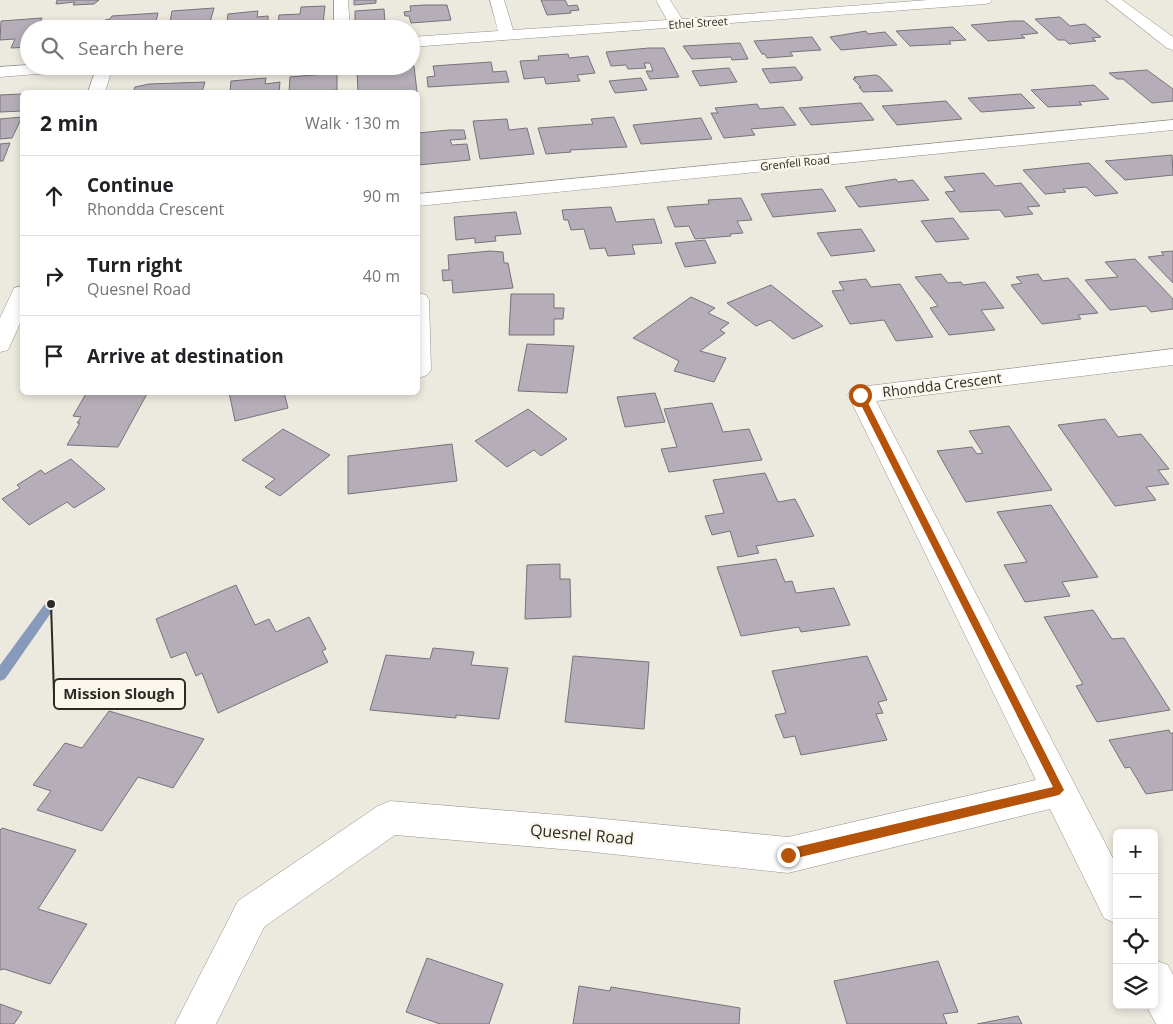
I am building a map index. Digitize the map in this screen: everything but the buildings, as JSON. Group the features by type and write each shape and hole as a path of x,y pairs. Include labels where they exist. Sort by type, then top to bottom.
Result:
{"street":[{"path":"341,0 342,20"},
{"path":"497,0 507,36"},
{"path":"663,0 677,24"},
{"path":"820,0 830,13"},
{"name":"Ethel Street","path":"420,41 830,13 985,0"},
{"path":"1113,0 1173,45"},
{"path":"0,72 20,70"},
{"path":"98,90 102,75"},
{"name":"Grenfell Road","path":"420,200 1173,125"},
{"path":"0,345 20,299"},
{"name":"Rhondda Crescent","path":"1113,896 860,395 1173,357"},
{"name":"Quesnel Road","path":"195,1024 251,914 390,818 584,834 788,855 1059,790"},
{"path":"1158,987 1173,1016"}],"waterway":[{"path":"0,675 51,604"}],"place":[{"name":"Mission Slough","path":"51,604"}],"route":[{"path":"788,855 1059,790 860,395"}]}
